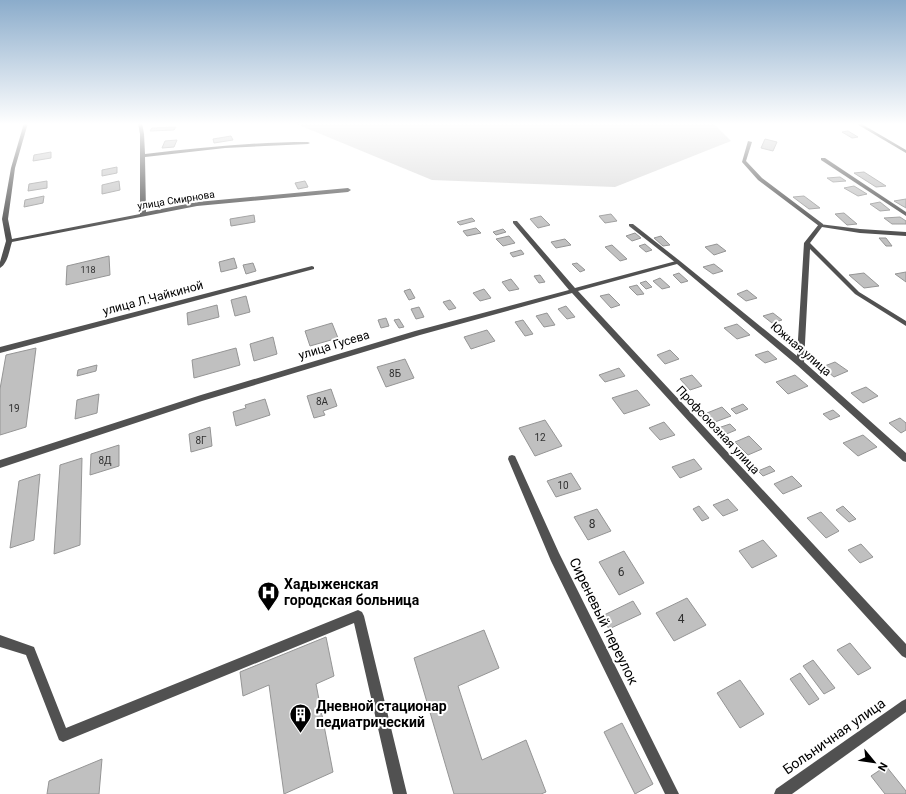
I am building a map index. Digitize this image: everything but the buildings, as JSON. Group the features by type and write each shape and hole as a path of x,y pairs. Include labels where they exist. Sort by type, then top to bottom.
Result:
{"street":[{"path":"0,266 3,262 9,241 6,219 12,168 14,160"},
{"path":"142,160 143,214"},
{"path":"744,160 760,179 821,225 860,231 906,234"},
{"path":"825,160 906,214"},
{"name":"улица Смирнова","path":"9,241 197,204 348,190"},
{"name":"Профсоюзная улица","path":"515,222 574,291 906,652"},
{"name":"Южная улица","path":"631,225 800,363 906,458"},
{"path":"800,363 807,243 821,225"},
{"path":"807,243 857,293 906,324"},
{"name":"улица Гусева","path":"0,464 208,396 418,333 678,262"},
{"name":"улица Л.Чайкиной","path":"0,350 312,268"},
{"name":"Сиреневый переулок","path":"512,459 556,557 672,794"},
{"path":"0,641 30,651 63,736 358,616 400,794"},
{"name":"Больничная улица","path":"781,794 906,705"}],"shaded area":[{"path":"384,160 683,160 615,187 432,180"}],"place":[{"name":"Хадыженская городская больница","path":"268,612"},
{"name":"Дневной стационар педиатрический","path":"300,734"}]}
